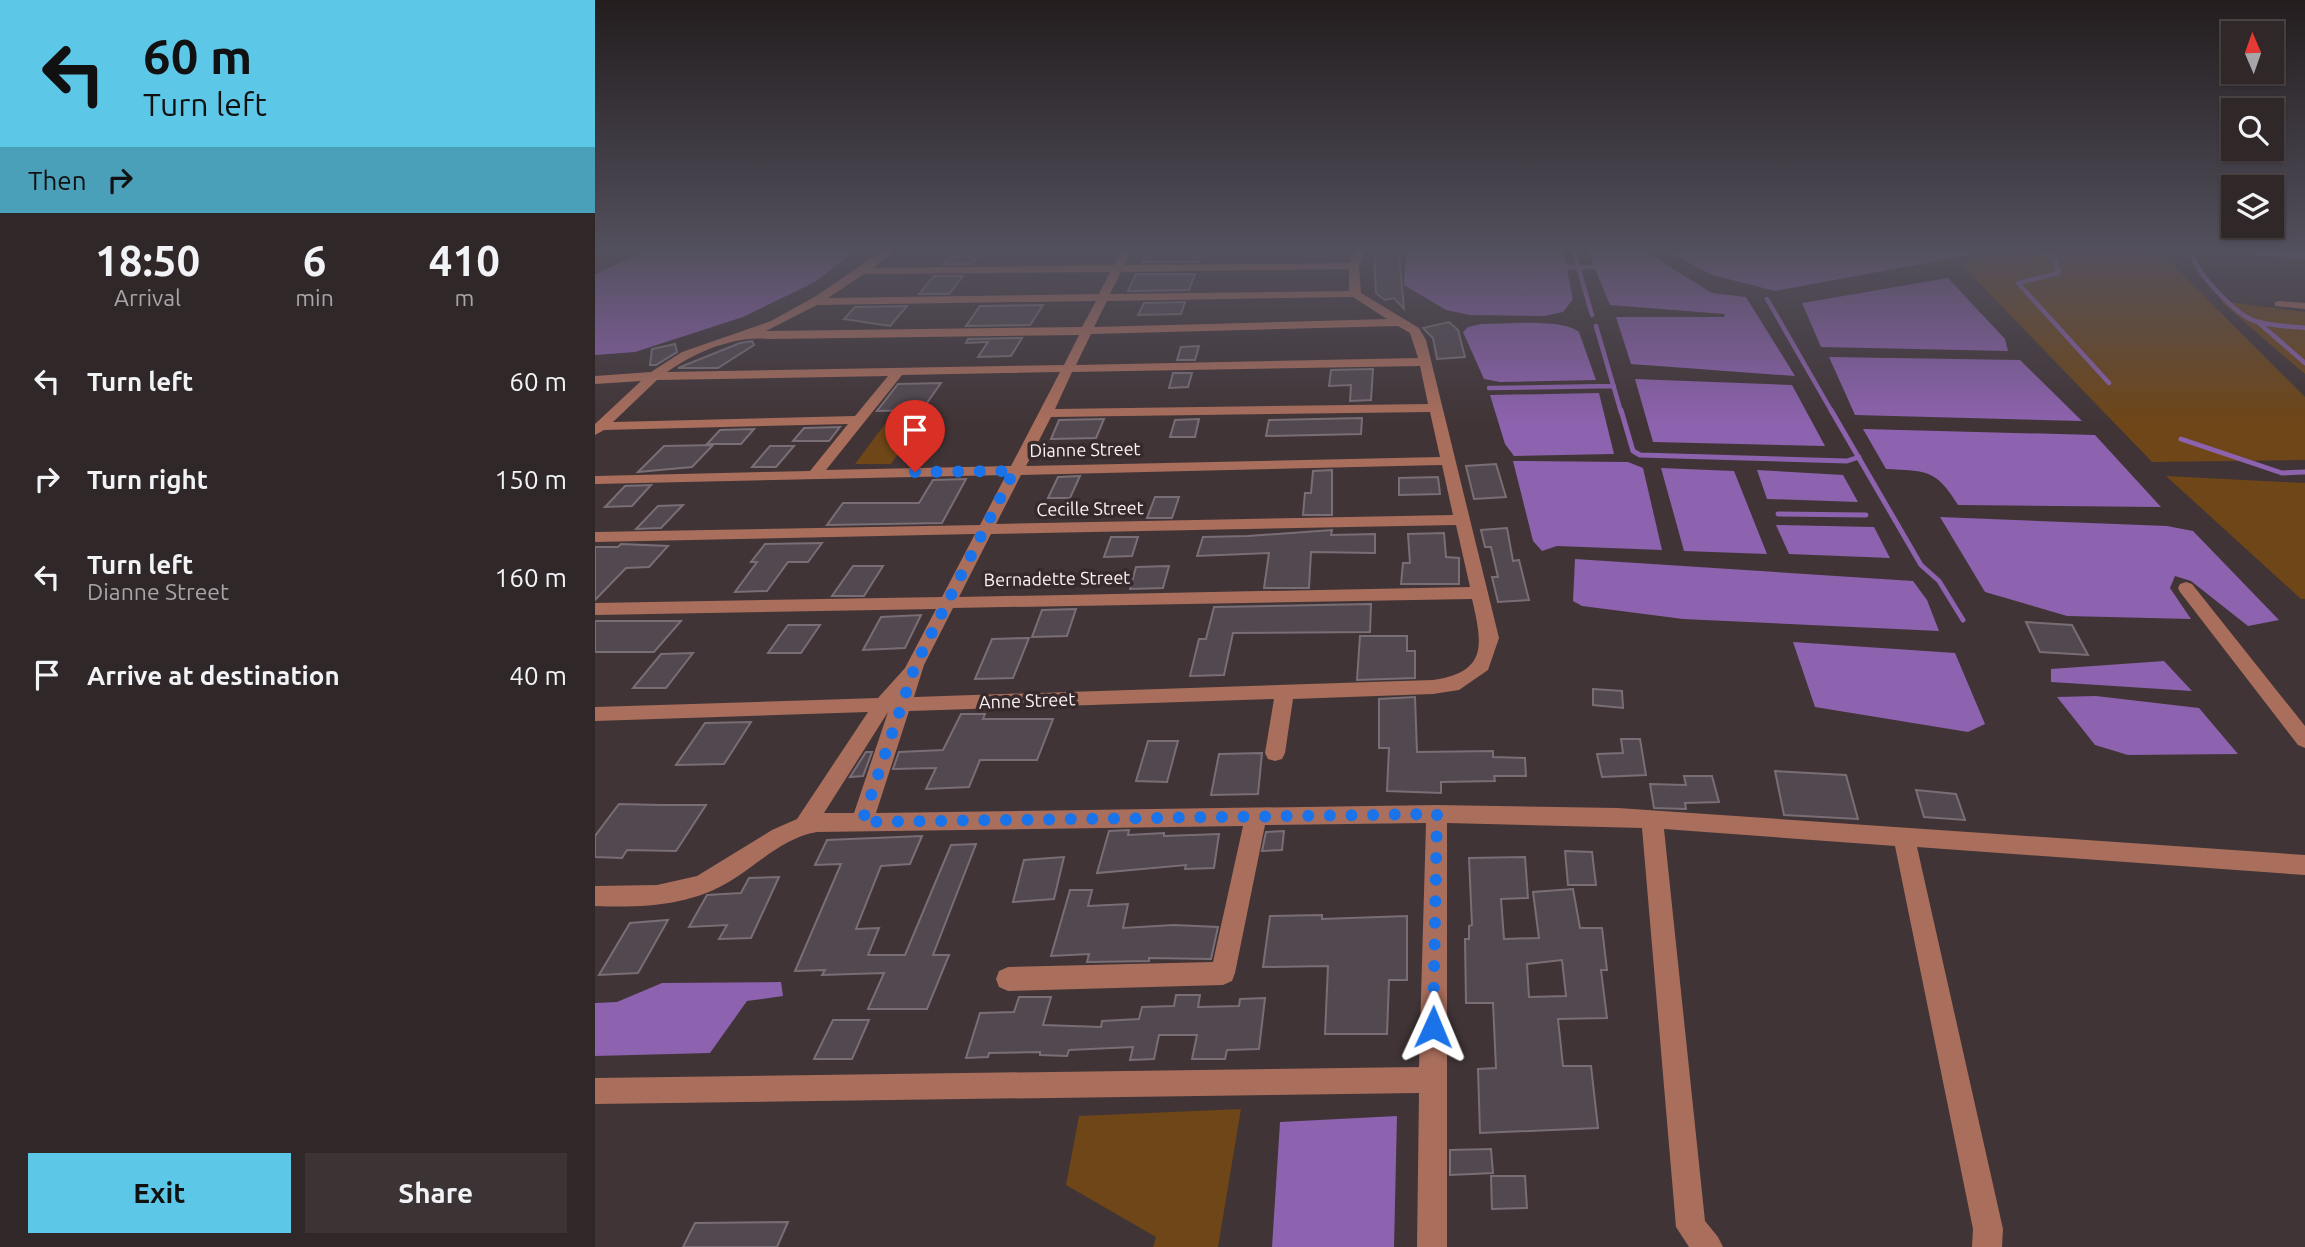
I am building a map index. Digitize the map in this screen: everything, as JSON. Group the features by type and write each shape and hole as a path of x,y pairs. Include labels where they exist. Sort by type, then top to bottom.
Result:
{"street":[{"path":"598,429 675,361 703,348 776,323 802,307"},
{"path":"805,825 892,705 915,666 1014,471 1046,414 1098,307"},
{"path":"1377,307 1415,331 1420,340 1478,593"},
{"path":"750,333 769,335 1085,331 1380,324 1401,321"},
{"path":"595,380 655,376 1425,362"},
{"path":"816,473 897,373"},
{"path":"1046,414 1436,408"},
{"path":"598,429 857,420"},
{"name":"Dianne Street","path":"595,480 1449,461"},
{"name":"Cecille Street","path":"595,537 1461,520"},
{"path":"2186,588 2305,740"},
{"name":"Bernadette Street","path":"595,609 1478,593"},
{"name":"Anne Street","path":"595,714 1284,694 1433,687 1459,682 1482,666 1490,638 1478,593"},
{"path":"1275,752 1284,694"},
{"path":"862,822 892,705"},
{"path":"595,896 632,898 673,892 714,879 805,825 862,822 1437,814 1652,819 2305,865"},
{"path":"1432,1247 1437,814"},
{"path":"1008,979 1223,973 1256,817"},
{"path":"1652,819 1691,1227 1708,1247"},
{"path":"1903,838 1988,1228 1987,1247"},
{"path":"595,1091 1432,1080"}],"shaded area":[{"path":"595,307 763,307 743,317 635,352 595,355"},
{"path":"1441,307 1567,307 1563,312 1544,316 1470,315"},
{"path":"1638,307 1752,307 1795,376 1631,364 1616,317 1724,317 1725,314"},
{"path":"1804,307 1975,307 2005,339 2008,351 1821,347"},
{"path":"2003,307 2215,307 2305,397 2305,460 2152,462"},
{"path":"2227,307 2268,307 2305,312 2305,374"},
{"path":"1547,323 1571,328 1579,332 1596,380 1500,382 1484,379 1463,332 1468,327 1481,324"},
{"path":"1829,357 2020,360 2082,421 1855,415"},
{"path":"1635,379 1792,385 1825,446 1653,442"},
{"path":"1599,393 1614,454 1514,456 1505,444 1490,395"},
{"path":"885,424 919,424 891,464 855,464"},
{"path":"1863,429 2095,435 2161,507 1958,505 1943,484 1929,474 1886,469"},
{"path":"1513,461 1628,462 1643,468 1662,550 1557,546 1542,551 1533,541"},
{"path":"1661,468 1734,471 1767,554 1684,551"},
{"path":"1757,470 1843,475 1858,502 1767,499"},
{"path":"2166,476 2305,483 2305,599 2301,599"},
{"path":"1940,517 2167,526 2193,531 2279,620 2248,626 2191,581 2175,576 2170,588 2191,619 2067,616 1985,592"},
{"path":"1776,525 1874,527 1890,558 1789,554"},
{"path":"1575,559 1913,581 1927,600 1939,631 1683,619 1582,606 1573,601"},
{"path":"1793,642 1955,653 1985,724 1968,732 1815,707"},
{"path":"2164,661 2192,691 2051,682 2051,669"},
{"path":"2096,696 2199,708 2238,754 2128,755 2095,745 2057,697"},
{"path":"781,982 783,996 747,1001 710,1053 595,1056 595,1003 617,1002 662,983"},
{"path":"1241,1109 1218,1247 1153,1247 1156,1237 1066,1185 1079,1116"},
{"path":"1397,1116 1394,1247 1272,1247 1280,1122"}],"building":[{"path":"855,307 906,307 890,326 844,319"},
{"path":"979,307 1042,307 1030,325 966,326"},
{"path":"1142,307 1183,307 1181,314 1138,315"},
{"path":"1449,322 1458,330 1465,357 1437,359 1433,338 1423,328"},
{"path":"1022,338 1011,356 978,357 988,342 966,343 968,339"},
{"path":"752,341 754,345 718,368 678,368 740,343"},
{"path":"675,344 677,352 656,365 650,365 652,349"},
{"path":"1199,346 1195,360 1177,360 1181,347"},
{"path":"1373,369 1371,400 1350,401 1351,385 1329,386 1331,370"},
{"path":"1173,373 1192,373 1188,387 1169,388"},
{"path":"941,383 922,410 877,411 898,384"},
{"path":"1362,418 1361,434 1266,436 1269,420"},
{"path":"1104,419 1096,438 1051,439 1059,420"},
{"path":"1199,419 1195,437 1170,437 1175,420"},
{"path":"840,427 829,441 793,441 804,428"},
{"path":"754,429 741,444 707,444 720,430"},
{"path":"713,445 692,467 638,472 664,446"},
{"path":"770,446 794,446 776,467 752,467"},
{"path":"1496,464 1506,497 1474,499 1466,466"},
{"path":"1332,470 1332,515 1303,515 1305,493 1311,493 1313,471"},
{"path":"1080,476 1070,498 1048,498 1058,477"},
{"path":"1438,477 1440,494 1399,495 1399,478"},
{"path":"966,479 942,523 827,525 843,503 919,503 933,480"},
{"path":"651,485 632,506 605,507 625,486"},
{"path":"1155,497 1179,497 1172,518 1147,518"},
{"path":"683,505 661,528 636,529 658,506"},
{"path":"1507,528 1513,561 1519,560 1529,600 1498,602 1492,577 1498,577 1491,547 1485,547 1481,530"},
{"path":"1332,530 1331,535 1375,534 1375,553 1311,552 1309,588 1264,588 1269,553 1197,556 1203,537"},
{"path":"1444,533 1446,557 1459,558 1459,584 1401,584 1403,563 1410,563 1408,534"},
{"path":"1111,537 1138,537 1132,556 1104,557"},
{"path":"822,543 808,562 788,562 767,591 735,592 757,562 751,562 765,544"},
{"path":"621,544 668,546 649,567 626,568 595,600 595,547 618,547"},
{"path":"853,566 883,566 864,596 832,596"},
{"path":"1169,566 1163,588 1130,589 1136,567"},
{"path":"1371,604 1370,632 1233,633 1224,675 1190,676 1199,639 1206,639 1214,607"},
{"path":"1076,609 1067,636 1032,637 1042,610"},
{"path":"921,615 905,648 863,650 881,617"},
{"path":"595,621 681,621 654,652 595,652"},
{"path":"2026,622 2072,625 2088,655 2040,652"},
{"path":"788,625 820,625 801,653 768,653"},
{"path":"1360,636 1407,636 1407,651 1415,651 1415,678 1357,680"},
{"path":"1029,638 1013,678 975,679 992,639"},
{"path":"693,653 666,688 633,688 661,654"},
{"path":"1593,689 1622,691 1623,708 1593,705"},
{"path":"1415,697 1417,752 1493,751 1493,757 1525,758 1526,776 1494,776 1495,781 1441,782 1441,793 1387,791 1389,748 1379,748 1379,699"},
{"path":"961,714 985,714 983,719 1053,719 1037,760 980,760 969,787 926,789 936,768 893,769 899,752 943,750"},
{"path":"751,722 724,764 676,765 705,723"},
{"path":"1621,739 1640,739 1646,775 1602,777 1597,754 1623,753"},
{"path":"1148,741 1178,741 1167,782 1136,781"},
{"path":"866,752 872,752 863,776 850,777"},
{"path":"1262,753 1258,794 1211,795 1219,754"},
{"path":"1775,771 1846,775 1858,819 1784,815"},
{"path":"1684,776 1712,776 1719,802 1685,803 1686,809 1654,808 1650,784 1686,785"},
{"path":"1916,790 1956,794 1965,820 1924,817"},
{"path":"619,804 706,805 676,851 627,850 622,858 595,857 595,836"},
{"path":"1129,830 1128,835 1219,834 1214,868 1185,869 1186,865 1097,873 1109,831"},
{"path":"1284,831 1282,850 1262,851 1266,832"},
{"path":"922,836 910,864 881,866 856,929 879,928 868,955 905,955 951,845 976,844 933,955 949,955 927,1009 868,1009 884,973 822,975 825,970 795,971 841,864 815,865 827,840"},
{"path":"1565,851 1592,852 1596,885 1568,885"},
{"path":"1064,857 1054,899 1013,902 1024,860"},
{"path":"1525,857 1528,898 1501,899 1504,939 1539,938 1533,892 1573,889 1580,928 1602,928 1607,970 1601,970 1607,1018 1558,1019 1563,1066 1591,1066 1598,1128 1480,1133 1478,1069 1496,1068 1493,1003 1466,1003 1465,939 1469,939 1469,926 1472,925 1469,858","holes":["1562,960 1566,996 1529,997 1527,964"]},
{"path":"779,877 751,938 719,939 727,925 689,927 707,895 741,893 749,878"},
{"path":"1070,890 1092,890 1088,906 1128,904 1123,928 1174,925 1218,927 1211,959 1149,958 1149,961 1087,962 1089,954 1051,956"},
{"path":"1322,915 1322,919 1407,916 1407,980 1389,980 1387,1034 1325,1034 1328,966 1263,967 1270,916"},
{"path":"668,920 638,973 599,975 630,923"},
{"path":"1176,995 1200,995 1198,1007 1239,1006 1240,999 1265,998 1259,1049 1227,1050 1225,1059 1192,1059 1197,1035 1159,1035 1154,1059 1130,1060 1133,1047 1069,1050 1067,1056 1040,1055 1040,1052 989,1053 988,1057 966,1058 980,1013 1014,1012 1019,997 1051,997 1043,1025 1101,1027 1102,1021 1139,1019 1142,1007 1174,1006"},
{"path":"833,1020 869,1020 852,1059 814,1059"},
{"path":"1491,1149 1493,1173 1450,1175 1450,1150"},
{"path":"1491,1176 1525,1176 1527,1208 1492,1209"},
{"path":"788,1222 777,1247 683,1247 695,1223"}],"waterway":[{"path":"1590,307 1592,315"},
{"path":"1772,307 1832,412"},
{"path":"2040,307 2109,383"},
{"path":"2234,307 2255,321 2305,328"},
{"path":"2259,323 2305,363"},
{"path":"1596,326 1613,386"},
{"path":"1489,388 1613,386"},
{"path":"1613,386 1621,412"},
{"path":"1621,410 1633,451 1640,455 1847,461 1858,457"},
{"path":"1831,410 1858,457"},
{"path":"2181,439 2282,473 2305,472"},
{"path":"1858,457 1921,565 1939,581 1963,620"},
{"path":"1778,514 1866,515"}],"route":[{"path":"915,472 1014,471 915,666 862,822 1437,814 1433,1027"}]}
